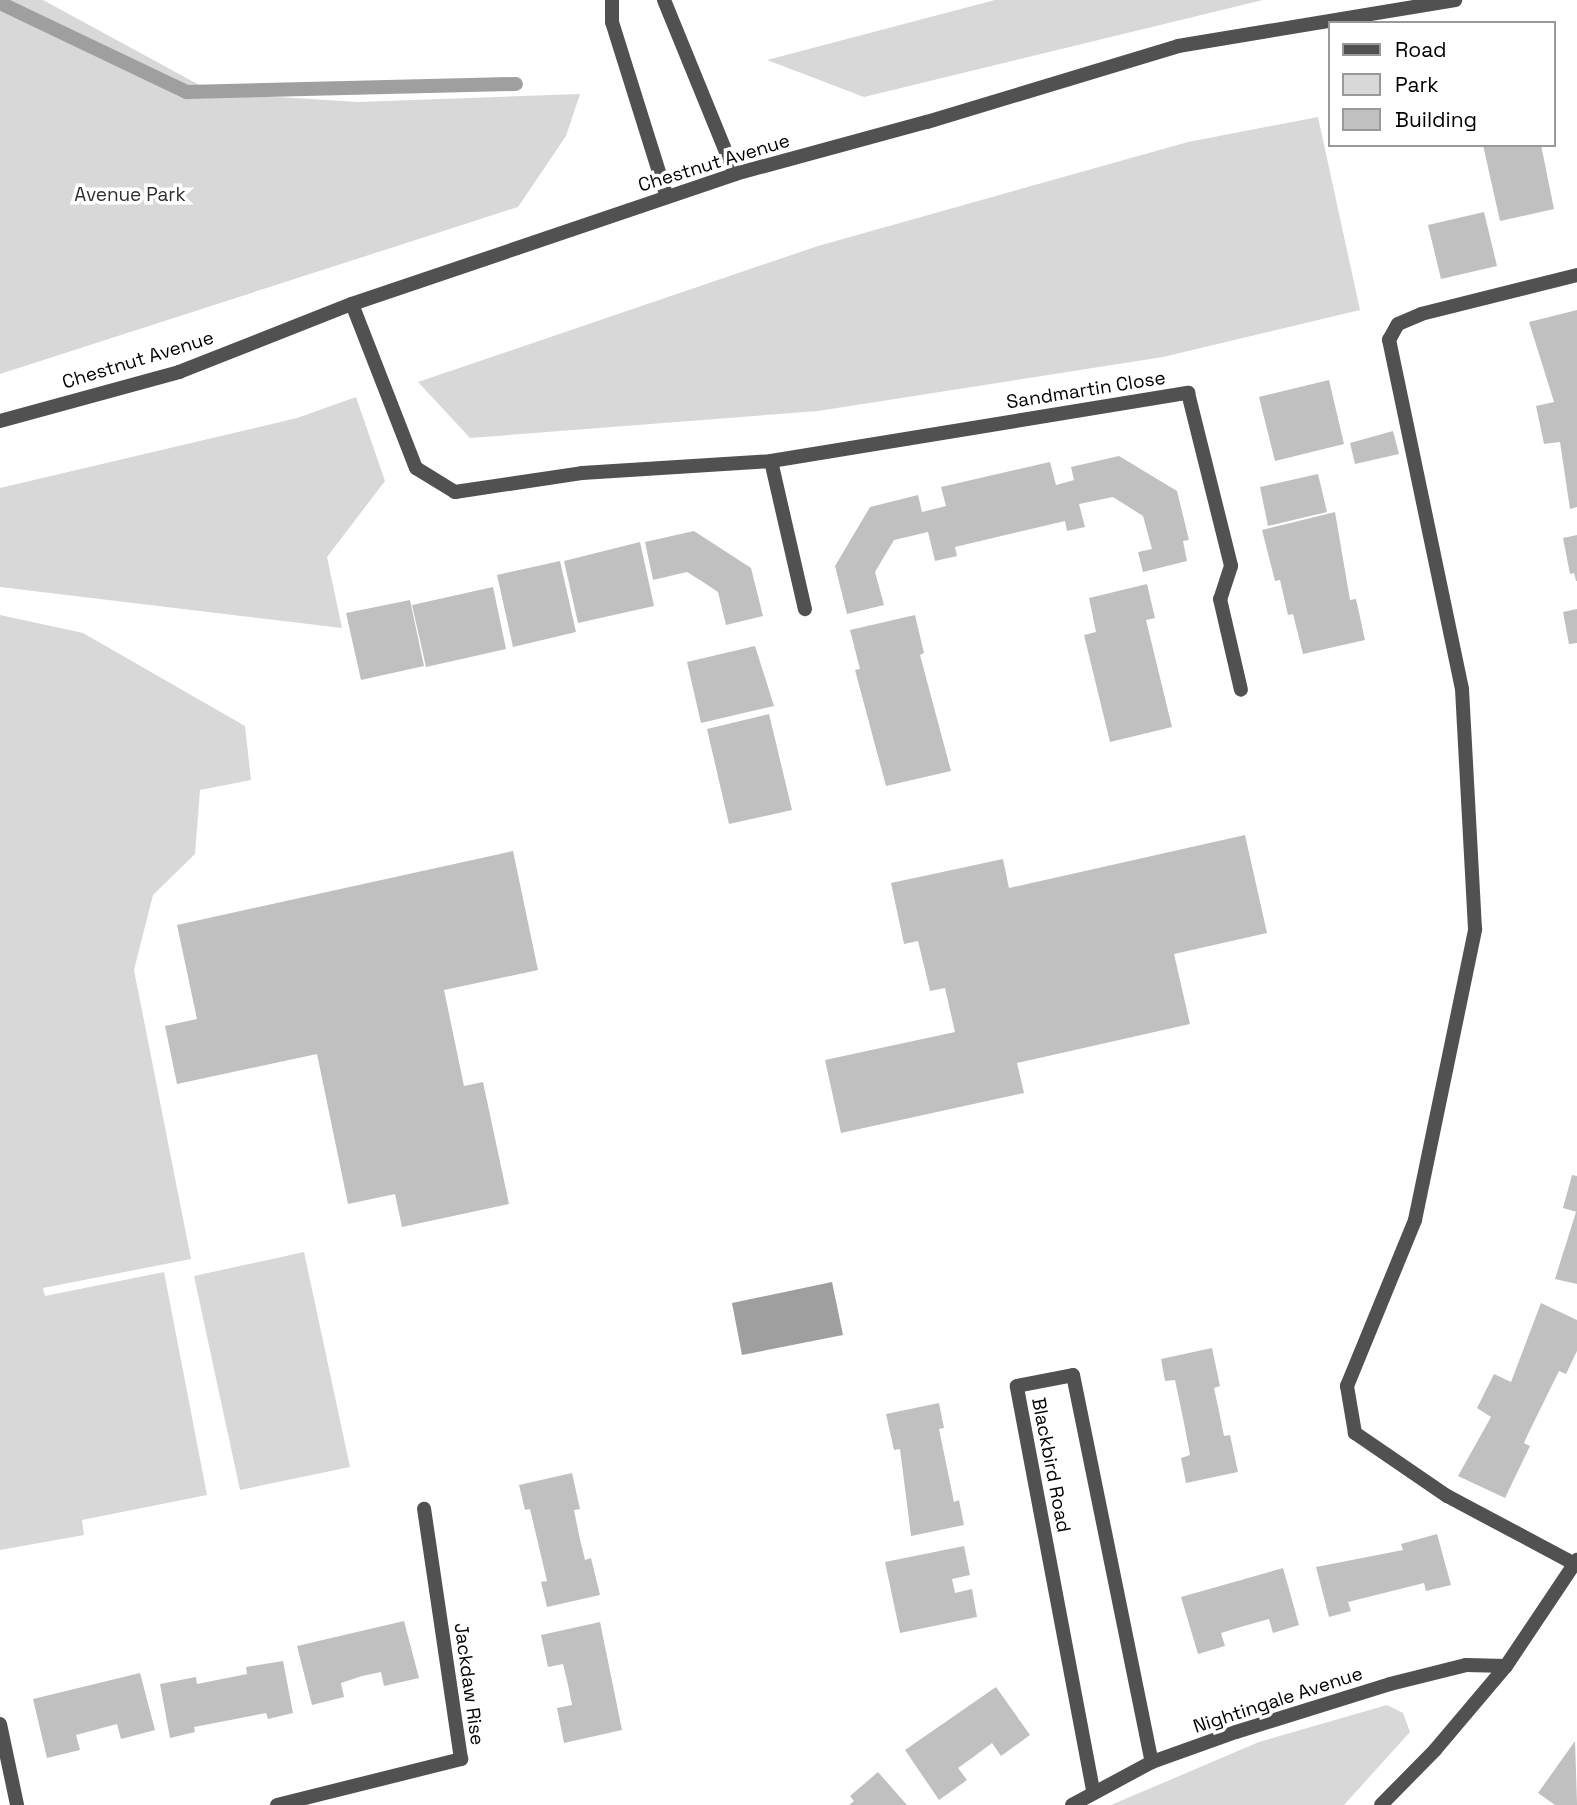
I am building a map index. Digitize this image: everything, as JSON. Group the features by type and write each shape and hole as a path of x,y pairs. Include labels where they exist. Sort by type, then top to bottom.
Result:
{"street":[{"path":"612,0 612,22 667,197"},
{"path":"664,0 735,174"},
{"name":"Chestnut Avenue","path":"1329,21 1455,0"},
{"name":"Chestnut Avenue","path":"0,421 179,372 352,304 735,174 927,122 1178,46 1328,21"},
{"path":"1381,1805 1435,1750 1506,1666 1576,1562 1447,1496 1355,1433 1347,1386 1415,1220 1475,929 1462,689 1389,340 1398,324 1421,314 1577,275"},
{"name":"Sandmartin Close","path":"352,304 416,468 455,492 582,472 771,461 1188,393 1231,565 1220,599 1241,690"},
{"path":"771,461 805,609"},
{"name":"Blackbird Road","path":"1093,1790 1017,1386 1073,1375 1152,1762"},
{"name":"Jackdaw Rise","path":"277,1805 461,1759 424,1509"},
{"name":"Nightingale Avenue","path":"1072,1805 1093,1790 1152,1762 1390,1684 1466,1665 1506,1666"},
{"path":"0,1724 17,1805"}],"green space":[{"name":"Avenue Park","path":"0,0 43,0 214,93 358,102 580,94 566,136 518,207 0,374"},
{"path":"995,0 1263,0 864,97 767,60"},
{"path":"1318,117 1360,310 1163,357 818,411 470,438 418,382 818,246 1188,142"},
{"path":"356,397 385,481 327,557 342,628 0,587 0,488 297,418"},
{"path":"0,615 83,633 245,726 251,780 200,790 195,854 153,895 134,970 191,1259 43,1288 45,1296 164,1272 207,1495 82,1520 84,1535 0,1550"},
{"path":"304,1252 350,1467 240,1490 194,1276"},
{"path":"1387,1705 1403,1713 1410,1732 1344,1805 1111,1805 1259,1742"}],"shaded area":[{"path":"832,1282 843,1335 742,1355 732,1303"}],"building":[{"path":"1483,147 1541,147 1554,209 1500,221"},
{"path":"1484,212 1497,266 1441,279 1428,225"},
{"path":"1577,310 1577,507 1570,509 1560,442 1544,444 1536,406 1554,402 1529,322"},
{"path":"1329,380 1344,444 1275,461 1259,397"},
{"path":"1393,431 1399,454 1355,464 1350,443"},
{"path":"1119,456 1177,491 1189,540 1183,541 1187,561 1143,572 1138,552 1152,549 1143,516 1113,497 1079,504 1085,527 1067,531 1065,521 955,547 957,556 935,561 928,532 894,540 875,572 884,605 847,614 835,566 870,507 918,495 922,512 946,506 941,487 1050,462 1056,485 1074,480 1071,467"},
{"path":"1318,474 1327,512 1268,526 1260,487"},
{"path":"1335,512 1350,600 1356,599 1365,640 1303,654 1293,614 1288,615 1280,580 1275,581 1262,530"},
{"path":"694,531 751,568 763,616 726,625 718,592 687,572 653,580 645,542"},
{"path":"1577,535 1576,581 1574,573 1570,574 1563,538"},
{"path":"640,542 654,606 578,623 564,561"},
{"path":"560,561 576,632 513,647 497,575"},
{"path":"1147,584 1155,618 1146,620 1172,727 1110,742 1084,635 1096,632 1089,598"},
{"path":"493,587 506,649 426,667 412,605"},
{"path":"410,600 424,666 361,680 346,613"},
{"path":"1577,609 1577,643 1569,644 1563,612"},
{"path":"915,615 924,653 920,655 951,771 886,786 855,670 860,669 850,630"},
{"path":"755,646 774,706 701,723 687,662"},
{"path":"769,714 792,810 729,824 707,729"},
{"path":"1245,835 1267,933 1174,954 1190,1024 1017,1063 1024,1093 841,1133 825,1060 955,1032 945,988 930,991 918,941 904,944 891,883 1003,859 1009,888"},
{"path":"513,851 538,970 444,990 464,1086 483,1082 509,1204 402,1227 395,1194 348,1204 317,1054 177,1084 165,1026 197,1019 177,925"},
{"path":"1572,1175 1577,1176 1577,1212 1563,1208"},
{"path":"1577,1212 1577,1284 1555,1279"},
{"path":"1541,1303 1577,1320 1577,1351 1566,1374 1559,1371 1528,1434 1524,1443 1530,1446 1505,1498 1458,1476 1491,1417 1477,1408 1494,1374 1511,1382"},
{"path":"1212,1348 1220,1386 1214,1388 1224,1436 1230,1435 1238,1472 1186,1483 1181,1458 1190,1455 1183,1418 1175,1380 1165,1381 1161,1359"},
{"path":"939,1403 944,1428 939,1429 954,1502 959,1500 964,1525 911,1536 900,1449 894,1450 886,1414"},
{"path":"572,1473 580,1509 574,1510 579,1535 585,1560 591,1558 600,1595 547,1607 541,1582 547,1581 530,1509 525,1510 519,1485"},
{"path":"1437,1534 1451,1585 1426,1591 1424,1583 1348,1602 1351,1611 1329,1617 1316,1567 1403,1550 1401,1544"},
{"path":"964,1546 970,1575 952,1579 955,1593 972,1589 977,1617 900,1633 885,1562"},
{"path":"1283,1568 1299,1625 1273,1633 1269,1619 1244,1626 1221,1633 1225,1646 1198,1654 1181,1597"},
{"path":"404,1621 419,1678 384,1686 381,1672 362,1676 341,1683 344,1697 312,1705 297,1646"},
{"path":"600,1622 622,1730 564,1743 557,1708 572,1705 568,1685 563,1664 548,1667 541,1635"},
{"path":"283,1661 293,1713 268,1719 266,1713 194,1727 195,1732 170,1738 160,1684 196,1677 197,1684 247,1674 246,1667"},
{"path":"140,1673 155,1730 121,1739 117,1724 76,1735 80,1750 47,1758 33,1699"},
{"path":"996,1687 1030,1735 1001,1756 992,1743 958,1768 967,1780 939,1800 905,1750"},
{"path":"1575,1741 1577,1805 1555,1805 1538,1793"},
{"path":"878,1772 907,1805 849,1805 854,1801 850,1796"}],"waterway":[{"path":"0,3 187,92 516,84"}]}
